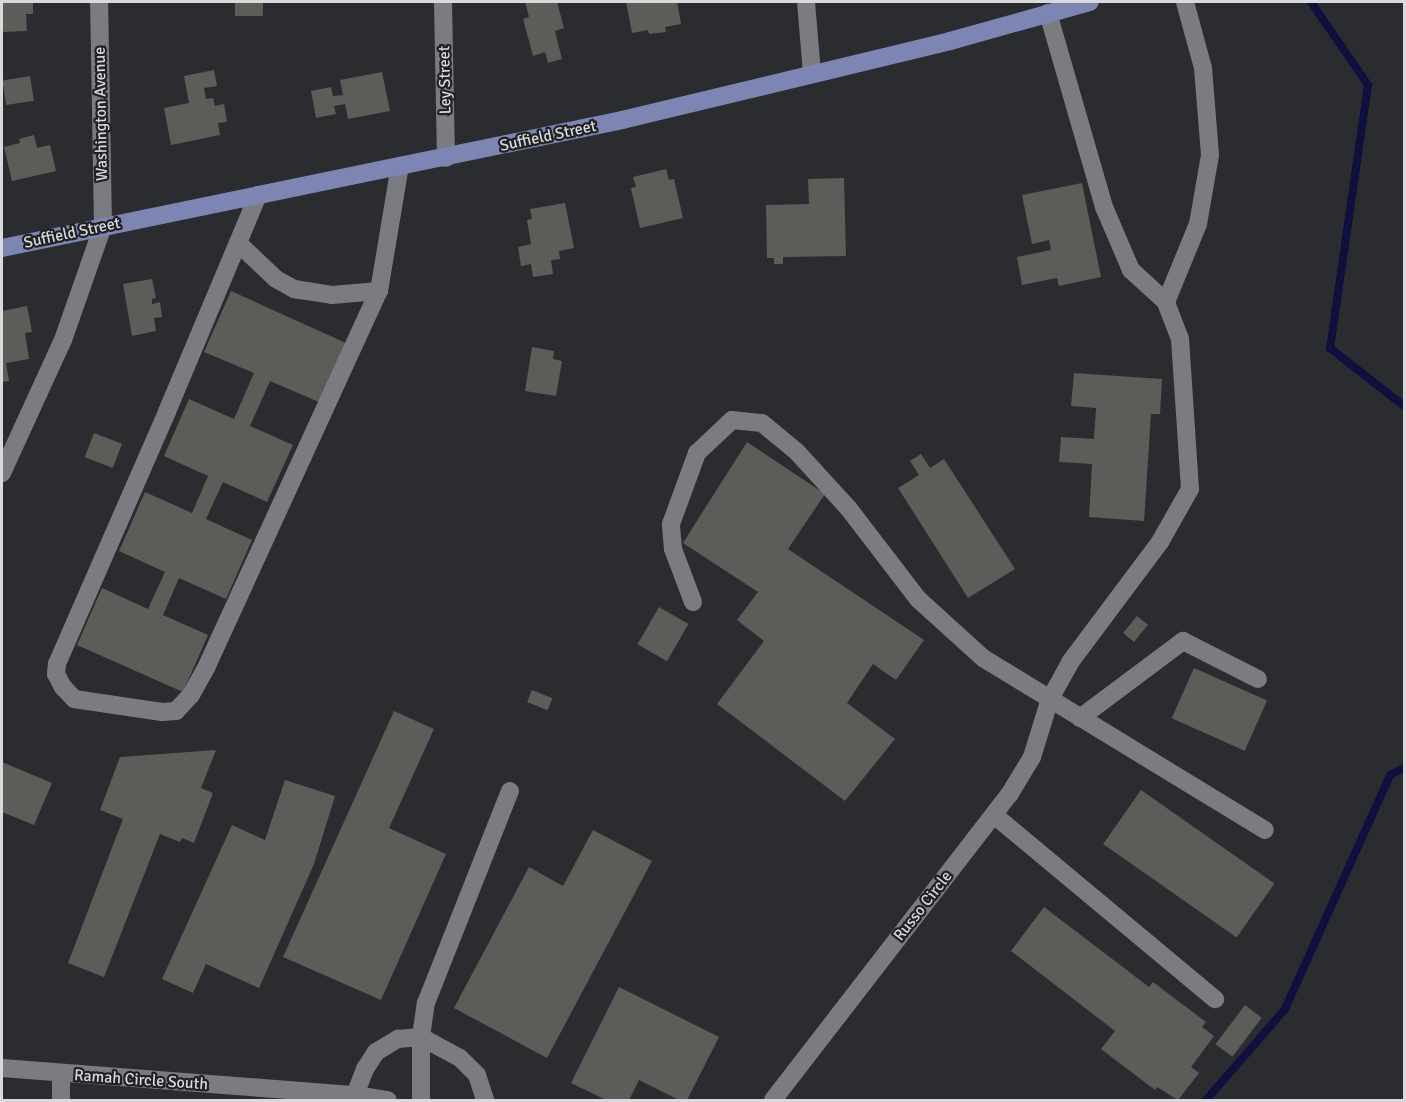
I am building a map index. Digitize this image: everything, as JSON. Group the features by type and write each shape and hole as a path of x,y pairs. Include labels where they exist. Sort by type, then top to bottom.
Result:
{"main road":[{"name":"Suffield Street","path":"2,248 622,120 950,41 1090,2"}],"street":[{"name":"Washington Avenue","path":"99,2 103,226"},
{"name":"Ley Street","path":"443,2 446,158"},
{"path":"806,2 812,74"},
{"path":"1048,13 1104,207 1131,270 1166,302 1198,224 1210,155 1203,68 1185,2"},
{"path":"258,195 57,664 56,674 63,687 74,699 162,712 176,711 191,695 206,668 379,291 400,166"},
{"path":"2,473 63,340 103,226"},
{"path":"238,243 276,279 294,289 332,295 379,291"},
{"name":"Russo Circle","path":"773,1101 994,815 1032,758 1050,699 1071,661 1160,542 1190,489 1180,339 1166,302"},
{"path":"693,602 673,549 671,524 697,453 732,420 762,423 797,452 849,509 918,599 982,658 1265,830"},
{"path":"1080,718 1183,641 1258,679"},
{"path":"422,1101 422,1037 426,1003 510,791"},
{"path":"994,815 1215,999"},
{"path":"355,1095 365,1069 376,1052 398,1039 422,1037 460,1058 477,1075 485,1101"},
{"name":"Ramah Circle South","path":"2,1068 355,1095 388,1101"},
{"path":"61,1074 61,1101"}],"building":[{"path":"2,2 33,2 33,14 26,14 27,31 2,32"},
{"path":"235,2 263,2 263,16 235,16"},
{"path":"525,2 557,2 564,28 555,31 562,59 548,63 545,52 533,56 523,19 529,17"},
{"path":"626,2 677,2 681,24 665,27 666,32 649,34 648,30 632,33"},
{"path":"214,70 217,86 204,88 206,99 213,98 215,106 224,104 227,122 218,123 220,135 171,145 164,108 189,103 184,76"},
{"path":"382,72 390,111 348,119 345,104 334,106 336,114 316,118 311,91 331,87 333,96 343,95 340,80"},
{"path":"30,76 34,101 6,105 2,80"},
{"path":"34,135 37,148 50,145 56,171 12,181 4,147 20,143 19,139"},
{"path":"666,169 669,180 674,179 683,218 640,228 631,188 636,187 633,177"},
{"path":"844,178 846,256 783,257 783,264 774,264 774,258 767,258 766,205 809,204 808,179"},
{"path":"1082,183 1101,277 1059,286 1057,278 1022,285 1017,257 1051,250 1049,240 1032,244 1022,195"},
{"path":"565,203 574,248 559,251 560,259 551,260 553,274 533,277 531,264 521,266 518,247 531,244 527,220 532,219 530,209"},
{"path":"152,279 156,298 152,299 152,304 160,302 162,317 154,318 156,331 132,336 123,284"},
{"path":"231,291 346,343 319,402 270,381 250,426 293,445 267,502 223,482 206,519 252,540 226,599 179,578 163,615 208,635 183,692 77,645 102,588 148,609 165,572 119,551 145,492 192,513 208,476 164,456 189,399 234,419 254,373 204,352"},
{"path":"27,306 32,332 25,333 29,359 6,363 9,381 2,382 2,311"},
{"path":"532,347 554,351 553,359 562,361 556,396 525,391"},
{"path":"1074,373 1162,379 1160,414 1151,414 1144,521 1089,517 1092,464 1059,462 1061,437 1094,439 1096,408 1071,406"},
{"path":"94,433 122,444 113,468 85,457"},
{"path":"747,442 825,494 788,549 924,640 896,680 873,664 847,703 895,739 845,801 717,704 764,641 737,620 758,592 683,543"},
{"path":"921,454 930,468 944,459 1015,569 968,598 898,488 919,475 910,461"},
{"path":"659,607 688,624 667,661 638,644"},
{"path":"1137,616 1148,625 1134,642 1123,633"},
{"path":"1194,668 1267,701 1245,751 1172,718"},
{"path":"532,690 552,698 548,710 527,702"},
{"path":"394,711 434,729 389,828 446,854 381,1000 283,957"},
{"path":"216,750 201,788 213,793 194,843 182,838 180,842 160,834 104,977 68,963 123,819 100,810 120,757"},
{"path":"2,762 52,783 34,825 2,812"},
{"path":"285,780 335,796 314,864 259,988 206,964 193,993 162,979 232,825 265,840"},
{"path":"1141,790 1275,883 1237,938 1103,844"},
{"path":"593,830 652,861 547,1058 454,1008 529,867 563,886"},
{"path":"1044,907 1149,987 1153,982 1206,1022 1202,1027 1214,1036 1191,1067 1199,1073 1178,1100 1157,1087 1155,1090 1101,1049 1115,1031 1011,951"},
{"path":"619,987 719,1037 687,1100 679,1100 639,1080 629,1100 606,1100 571,1083"},
{"path":"1245,1005 1262,1018 1232,1057 1216,1044"}],"waterway":[{"path":"1311,2 1368,85 1330,348 1404,406"},
{"path":"1206,1100 1285,1009 1390,775 1404,768"}]}
